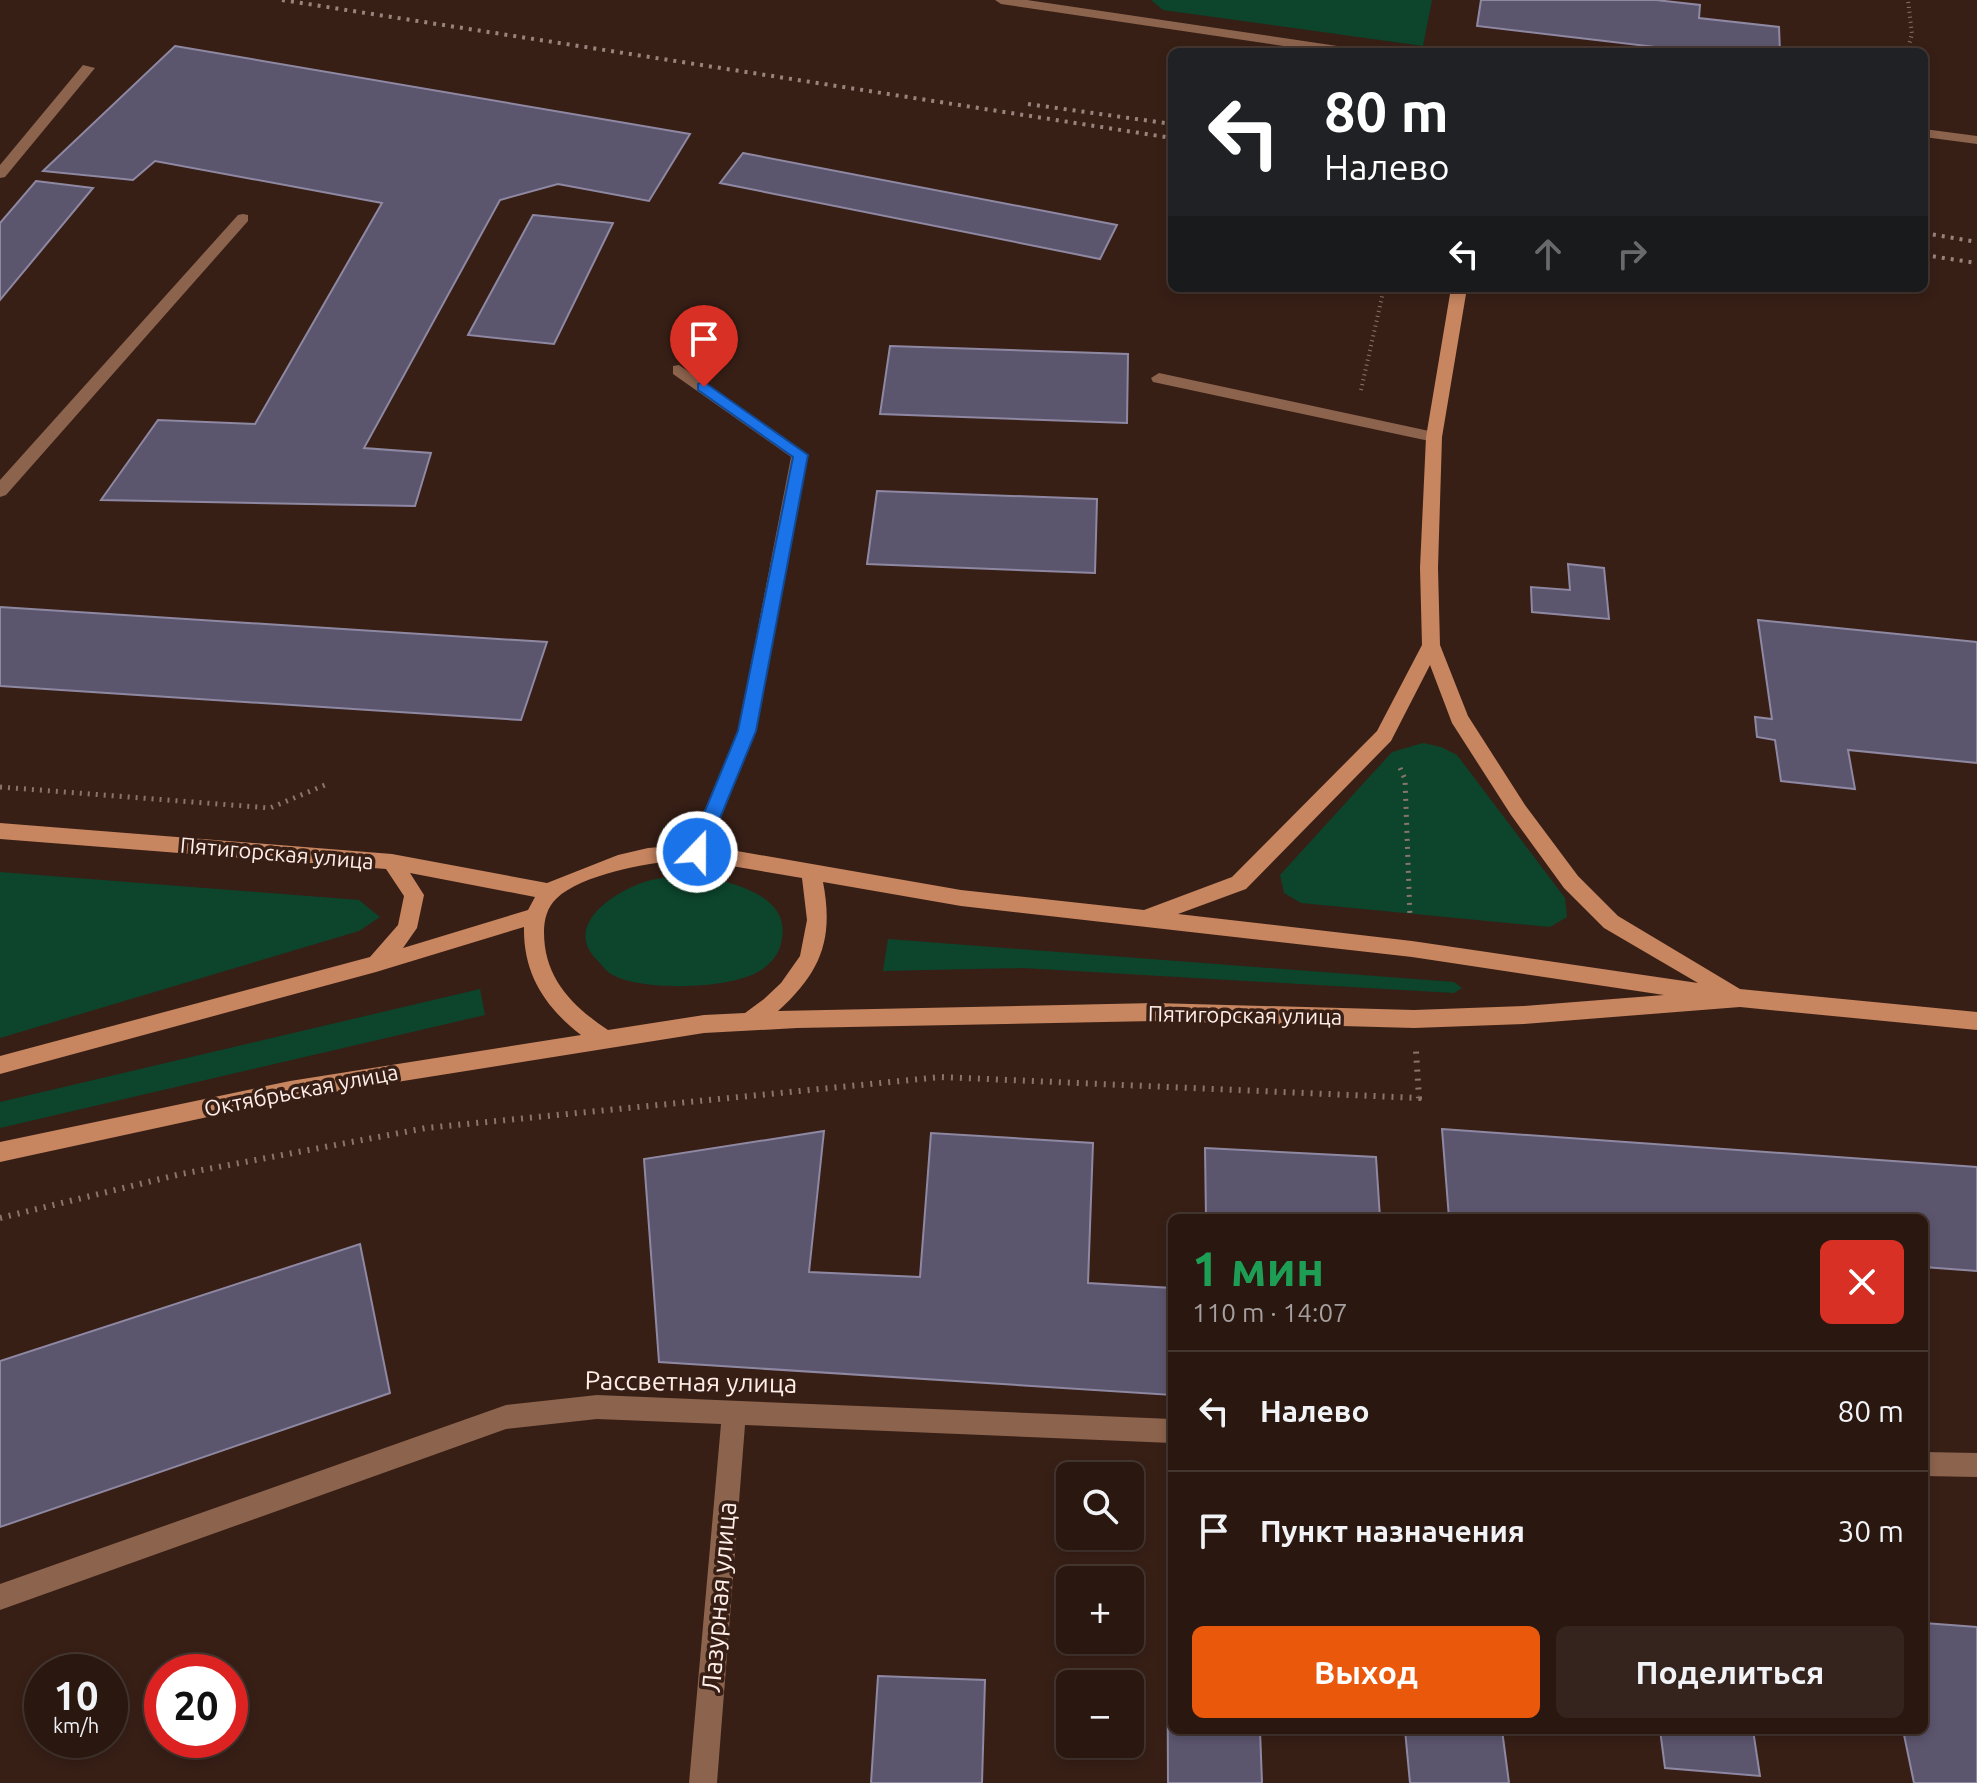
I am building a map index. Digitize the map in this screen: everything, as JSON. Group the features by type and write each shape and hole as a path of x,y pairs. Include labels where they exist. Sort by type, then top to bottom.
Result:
{"main road":[{"path":"1458,292 1434,437 1429,568 1431,645 1459,718 1518,810 1571,882 1611,922 1740,998"},
{"path":"1142,920 1239,883 1384,736 1431,645"},
{"name":"Пятигорская улица","path":"0,831 392,862 551,892"},
{"path":"697,852 656,853 608,863 551,892 534,916 532,950 553,997 575,1021 603,1038 750,1021 782,997 806,968 818,936 818,904 811,871"},
{"name":"Пятигорская улица","path":"697,852 961,898 1412,949 1740,998 1977,1021"},
{"path":"376,964 407,928 414,895 392,862"},
{"path":"0,1065 376,964 534,916"},
{"name":"Пятигорская улица","path":"750,1021 1155,1012 1414,1019 1540,1014 1740,998"},
{"name":"Октябрьская улица","path":"0,1152 290,1090 603,1038"}],"street":[{"path":"1001,0 1324,48"},
{"path":"0,174 88,68"},
{"path":"1928,134 1977,140"},
{"path":"0,491 243,218"},
{"path":"679,370 800,455 747,731 697,852"},
{"path":"1159,378 1434,437"},
{"name":"Рассветная улица","path":"0,1597 506,1417 597,1407 1168,1431"},
{"name":"Лазурная улица","path":"703,1783 734,1411"},
{"path":"1928,1464 1977,1465"}],"path":[{"path":"1908,0 1912,34 1908,48"},
{"path":"1349,421 1365,381 1383,292"},
{"path":"1384,736 1405,779 1412,949"},
{"path":"0,787 270,808 325,785"},
{"path":"0,1218 181,1174 426,1128 941,1077 1419,1098 1414,1019"}],"green space":[{"path":"1151,0 1432,0 1423,46 1163,10"},
{"path":"1423,743 1457,755 1565,898 1567,917 1550,927 1301,903 1284,893 1280,875 1392,752"},
{"path":"0,872 359,900 380,917 359,931 0,1038"},
{"path":"706,876 746,888 769,902 777,912 782,924 781,943 776,955 764,968 733,981 711,984 643,984 611,974 588,948 585,934 589,922 598,910 623,891 651,880"},
{"path":"888,939 1454,982 1462,988 1454,993 1023,968 883,971"},
{"path":"480,989 485,1015 0,1128 0,1102"}],"building":[{"path":"1481,0 1656,0 1700,5 1699,18 1779,27 1780,48 1664,48 1477,26"},
{"path":"175,46 690,134 649,201 558,184 500,200 364,448 431,453 415,506 101,500 158,420 255,424 382,203 155,161 133,180 43,171"},
{"path":"743,153 1117,225 1100,259 720,183"},
{"path":"36,181 93,188 0,300 0,223"},
{"path":"533,215 613,223 554,344 468,335"},
{"path":"890,346 1128,354 1127,423 880,414"},
{"path":"877,491 1097,499 1095,573 867,564"},
{"path":"1568,564 1604,568 1609,619 1532,612 1531,587 1570,590"},
{"path":"0,607 547,642 521,720 0,686"},
{"path":"1758,620 1977,642 1977,763 1848,750 1855,789 1781,781 1775,740 1757,737 1755,717 1772,719"},
{"path":"1442,1129 1977,1167 1977,1271 1928,1267 1928,1214 1449,1214"},
{"path":"824,1131 809,1272 920,1277 931,1133 1093,1143 1088,1283 1168,1288 1168,1395 659,1362 644,1159"},
{"path":"1205,1148 1376,1157 1380,1214 1206,1214"},
{"path":"360,1244 390,1393 0,1527 0,1361"},
{"path":"1167,1582 1168,1734 1260,1734 1262,1783 1168,1783"},
{"path":"1928,1623 1977,1627 1977,1783 1914,1783 1904,1734 1928,1734"},
{"path":"878,1676 985,1680 982,1783 871,1783"},
{"path":"1405,1734 1503,1734 1509,1783 1410,1783"},
{"path":"1661,1734 1754,1734 1760,1776 1665,1768"}],"railway":[{"path":"282,0 1168,137"},
{"path":"1028,104 1168,123"},
{"path":"1928,234 1977,242"},
{"path":"1928,256 1977,263"}],"route":[{"path":"697,852 747,731 800,455 704,387"}]}
